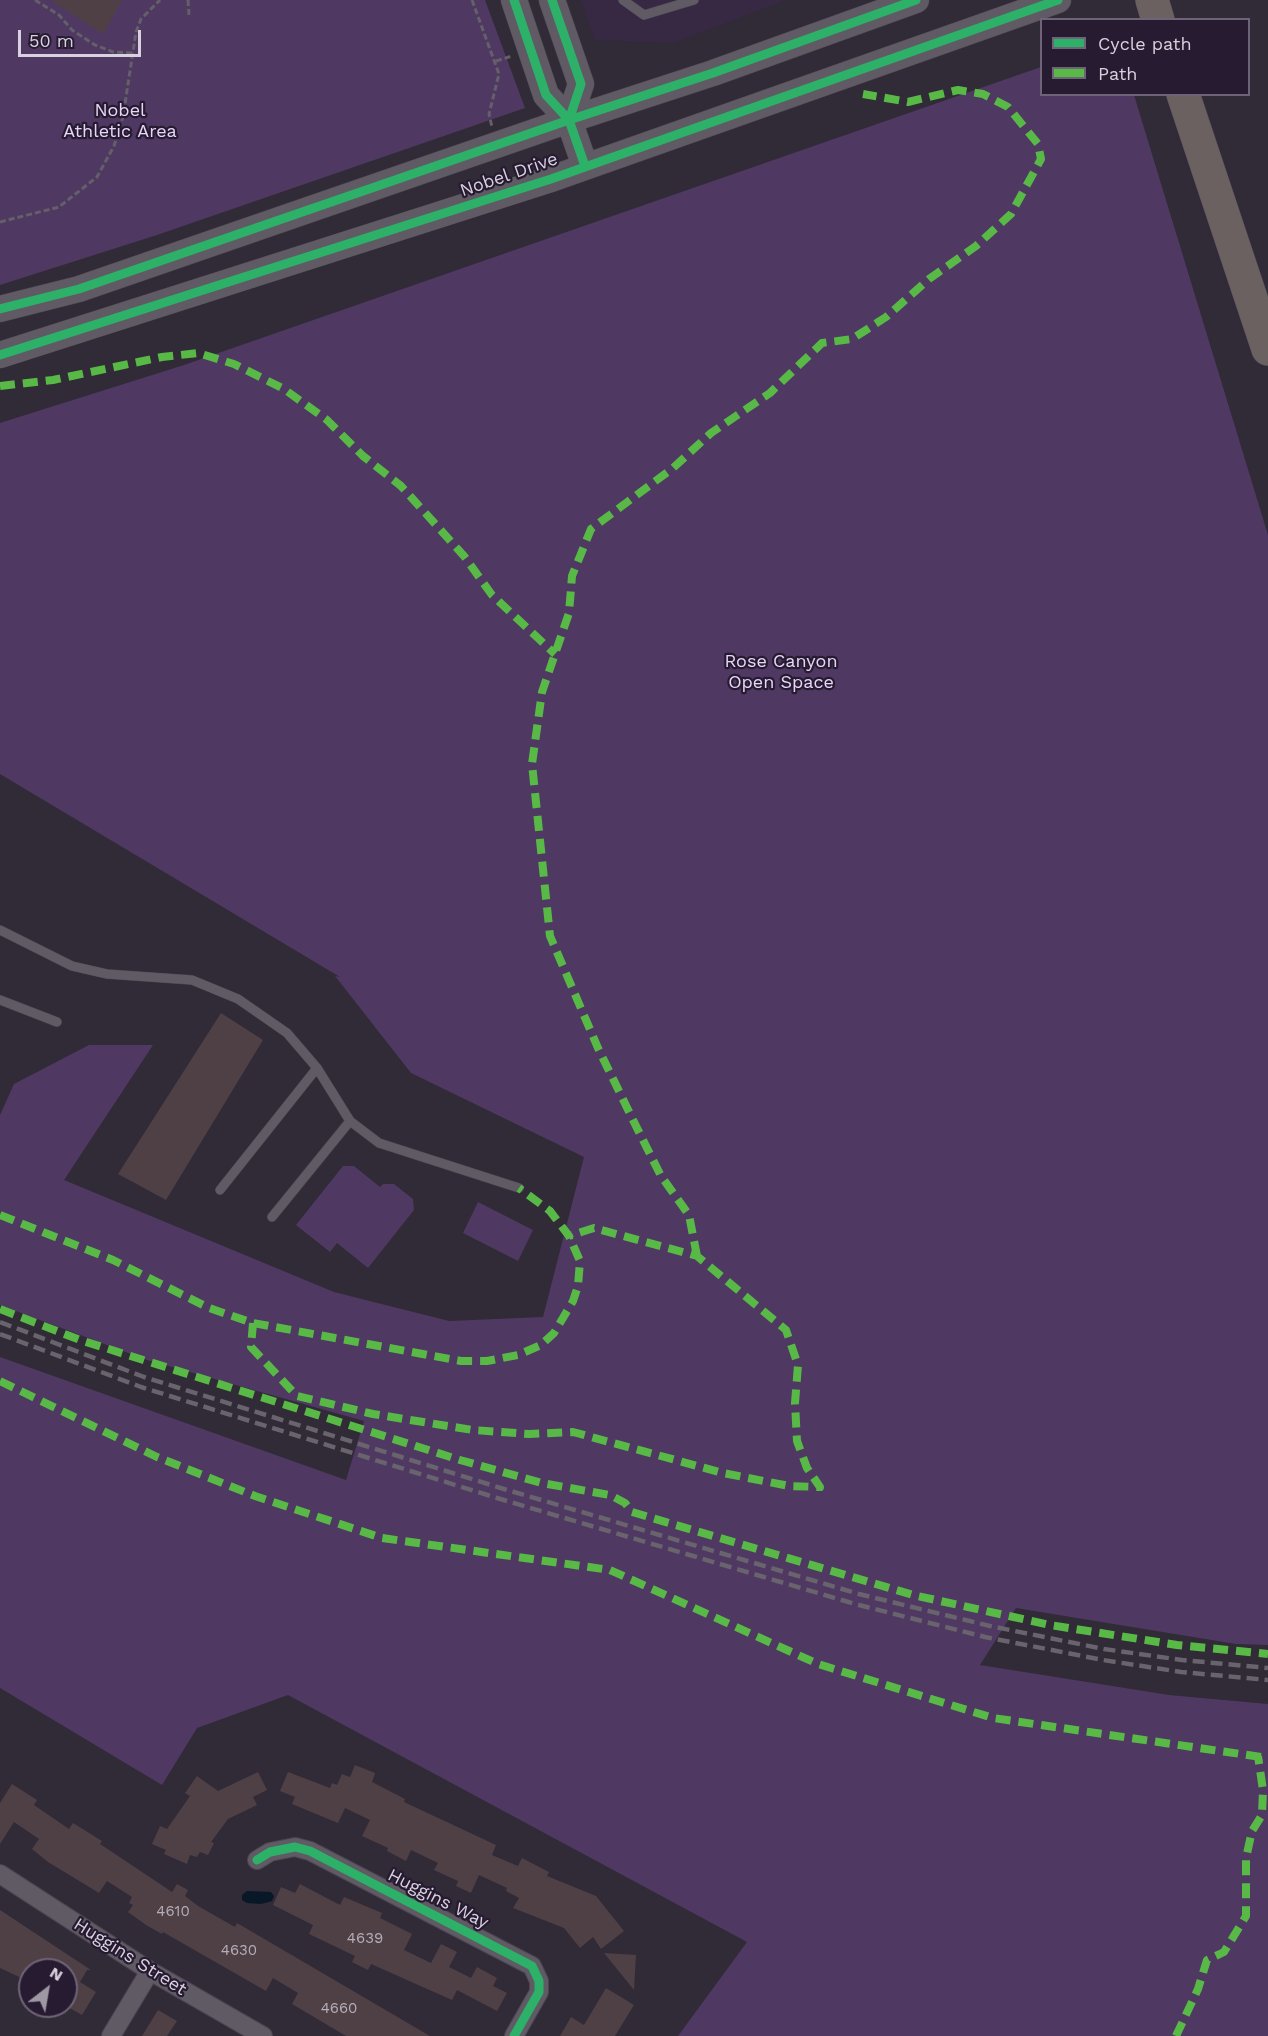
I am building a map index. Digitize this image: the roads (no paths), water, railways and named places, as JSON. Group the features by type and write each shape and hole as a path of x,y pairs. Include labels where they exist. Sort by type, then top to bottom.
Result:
{"highway":[{"path":"1152,0 1157,18"},
{"path":"1184,96 1268,349"}],"main road":[{"path":"514,0 546,95 569,120 585,166"},
{"path":"552,0 581,84 569,120"},
{"name":"Nobel Drive","path":"0,309 79,289 569,120 713,73 916,0"},
{"name":"Nobel Drive","path":"0,355 348,246 585,166 1058,0"}],"street":[{"name":"Huggins Way","path":"257,1860 270,1852 296,1847 310,1851 532,1966 539,1981 539,1992 514,2036"},
{"name":"Huggins Street","path":"0,1874 150,1971 263,2036"},
{"path":"111,2036 150,1971"}],"lane":[{"path":"624,0 644,15 694,0"},
{"path":"0,930 72,966 107,974 192,980 238,999 287,1033 317,1068 350,1121 379,1143 519,1188"},
{"path":"0,1000 57,1022"},
{"path":"220,1190 317,1068"},
{"path":"272,1217 350,1121"}],"water":[{"path":"247,1891 271,1892 274,1896 272,1901 261,1904 247,1903 242,1900 242,1895"}],"railway":[{"path":"0,1322 144,1377 504,1489 859,1594 990,1626 1104,1649 1182,1660 1268,1668"},
{"path":"0,1334 141,1387 497,1498 855,1604 985,1637 1103,1660 1181,1672 1268,1680"}],"park label":[{"name":"Nobel Athletic Area","path":"120,121"},
{"name":"Rose Canyon Open Space","path":"781,672"}]}
